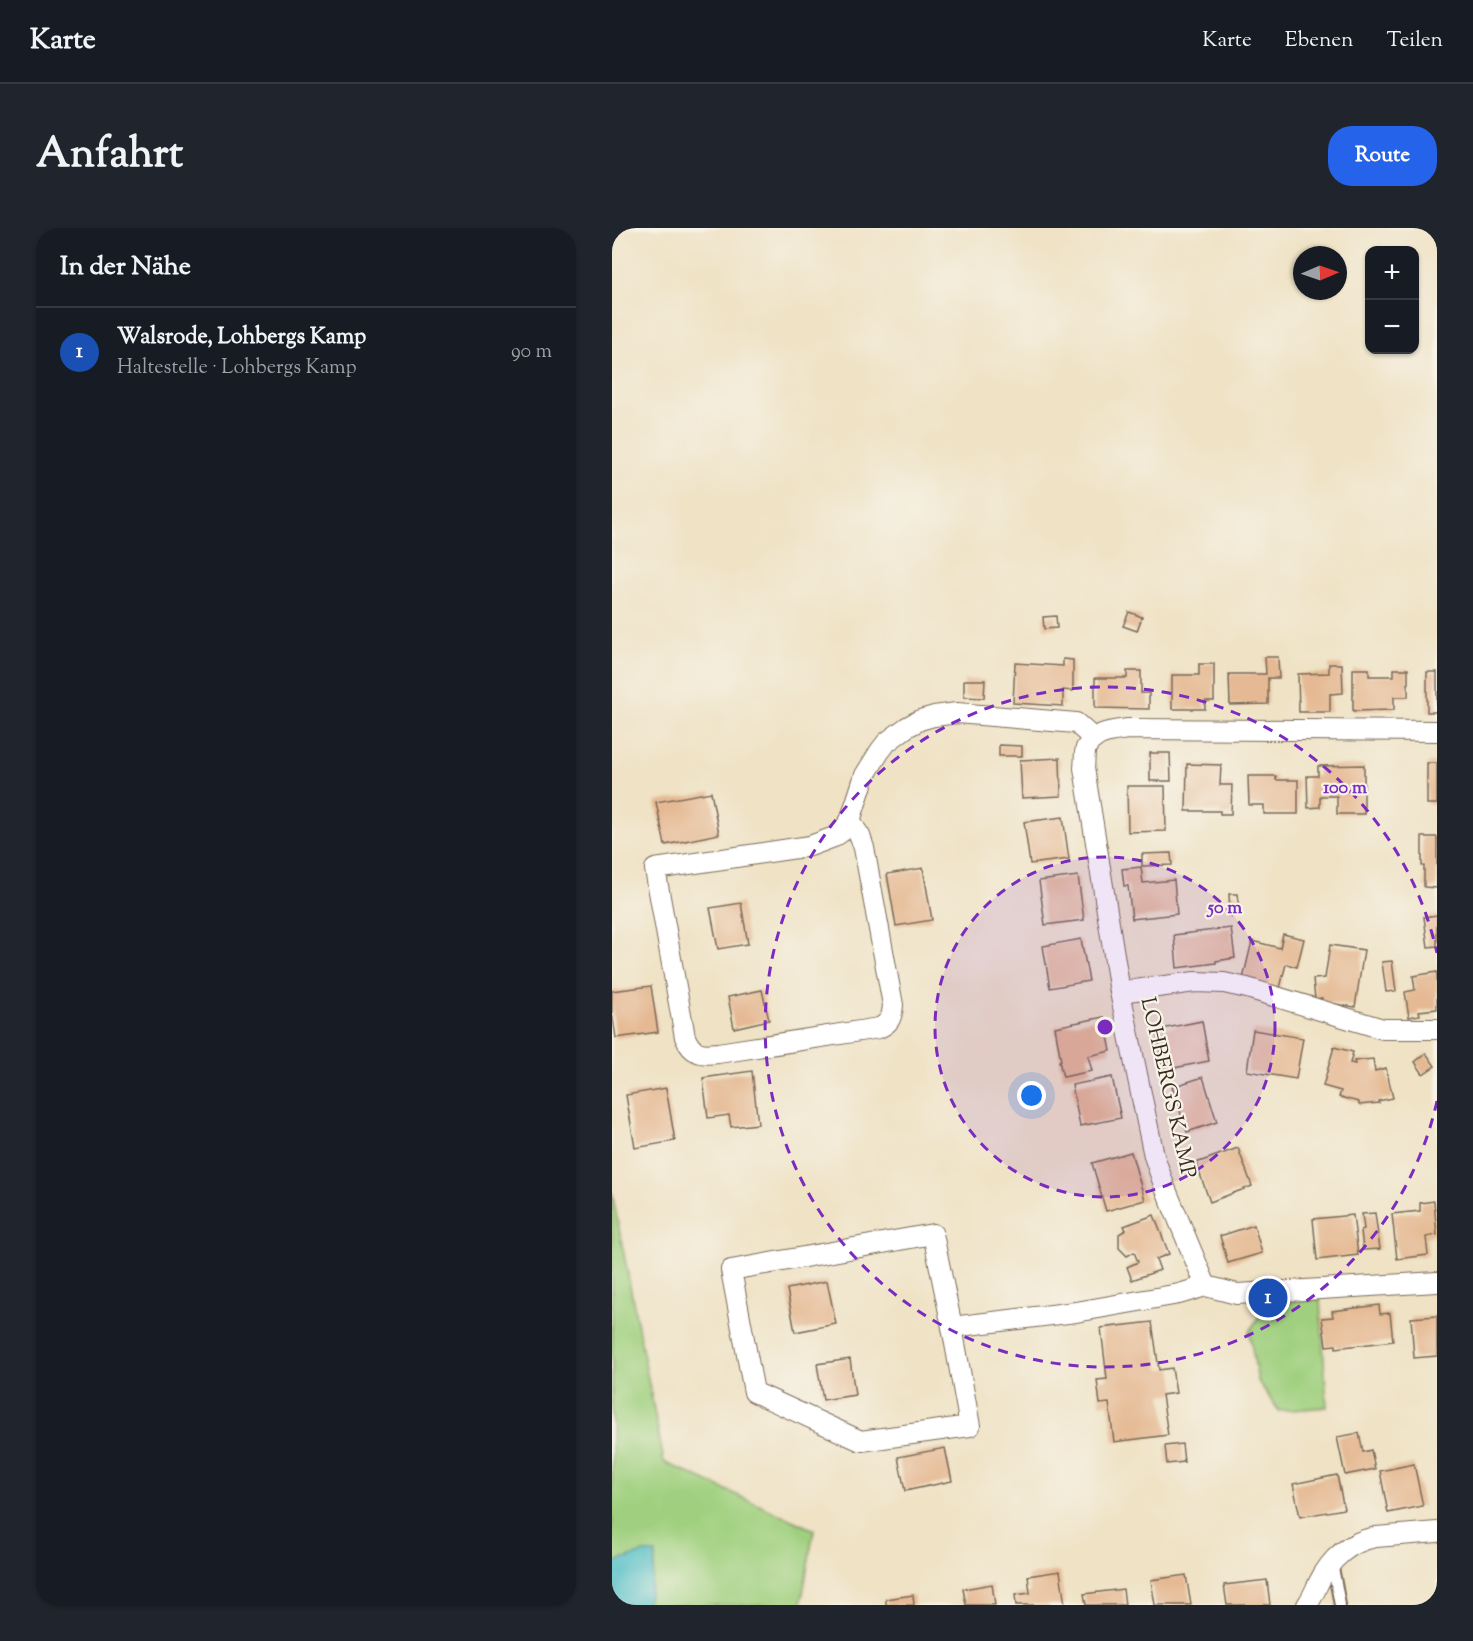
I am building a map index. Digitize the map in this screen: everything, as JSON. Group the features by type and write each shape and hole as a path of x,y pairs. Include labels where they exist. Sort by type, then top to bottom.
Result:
{"street":[{"path":"850,821 860,836 864,848 892,1005 888,1023 879,1028 718,1053 704,1054 693,1050 685,1037 655,869 810,846 834,837 850,821 865,775 880,751 907,727 920,720 957,713 1076,723 1094,739 1107,732 1128,729 1437,731"},
{"name":"LOHBERGS KAMP","path":"1094,739 1085,749 1084,768 1120,992 1154,1156 1206,1286"},
{"path":"1120,992 1195,982 1224,983 1383,1029 1437,1029"},
{"path":"933,1234 952,1327 970,1426 861,1441 754,1392 731,1270 933,1234"},
{"path":"952,1327 1076,1312 1179,1294 1206,1286 1237,1294 1437,1282"},
{"path":"1307,1605 1332,1562 1348,1547 1368,1538 1437,1532"}],"lane":[{"path":"1332,1562 1340,1605"}],"green space":[{"path":"612,1192 664,1462 814,1530 801,1605 612,1605"},
{"path":"1320,1299 1327,1407 1279,1411 1258,1381 1249,1332 1267,1304"}],"water":[{"path":"643,1553 656,1553 646,1605 612,1605 612,1563"}],"building":[{"path":"1129,612 1142,617 1137,631 1123,626"},
{"path":"1056,616 1057,628 1044,629 1043,617"},
{"path":"1265,657 1278,657 1279,678 1268,678 1268,704 1230,705 1229,674 1266,674"},
{"path":"1063,659 1073,660 1073,691 1063,690 1063,706 1013,703 1015,663 1063,666"},
{"path":"1199,664 1214,664 1214,701 1205,701 1205,709 1172,709 1172,675 1199,675"},
{"path":"1329,664 1342,664 1343,693 1330,694 1330,712 1299,712 1298,674 1329,673"},
{"path":"1353,669 1369,669 1369,676 1394,676 1394,669 1408,669 1408,697 1394,697 1394,710 1353,711"},
{"path":"1127,671 1141,671 1141,693 1149,693 1149,709 1095,708 1095,678 1127,678"},
{"path":"1427,672 1437,672 1437,712 1427,712"},
{"path":"964,680 985,680 984,698 964,697"},
{"path":"999,745 1022,746 1022,756 999,756"},
{"path":"1150,753 1170,753 1171,781 1150,781"},
{"path":"1060,758 1061,796 1022,798 1020,760"},
{"path":"1427,763 1437,763 1437,804 1427,804"},
{"path":"1187,764 1221,765 1220,785 1232,785 1231,814 1220,814 1220,811 1186,811"},
{"path":"1364,765 1364,814 1337,814 1337,796 1320,796 1320,807 1308,808 1307,776 1318,776 1318,766"},
{"path":"1248,776 1276,776 1276,780 1298,780 1298,814 1264,814 1264,805 1249,805"},
{"path":"1127,786 1165,786 1166,831 1128,832"},
{"path":"711,792 719,834 665,845 656,802"},
{"path":"1063,817 1069,859 1030,864 1024,822"},
{"path":"1422,837 1437,837 1437,888 1424,887"},
{"path":"1171,853 1172,865 1142,866 1142,854"},
{"path":"1141,867 1143,883 1174,880 1177,914 1132,919 1128,886 1124,886 1122,869"},
{"path":"923,868 932,920 896,926 887,874"},
{"path":"1078,876 1084,920 1045,925 1039,881"},
{"path":"1229,894 1237,894 1239,909 1230,910"},
{"path":"741,903 748,944 718,949 710,908"},
{"path":"1437,915 1437,946 1428,947 1424,917"},
{"path":"1231,928 1235,958 1177,968 1174,935"},
{"path":"1283,934 1304,939 1297,967 1286,964 1280,988 1243,979 1252,941 1280,948"},
{"path":"1081,939 1089,981 1050,988 1043,946"},
{"path":"1330,945 1364,950 1355,1007 1321,1002 1322,998 1315,999 1313,979 1325,978"},
{"path":"1392,961 1396,991 1386,992 1382,962"},
{"path":"1437,972 1437,1009 1419,1011 1420,1015 1409,1017 1405,992 1415,990 1413,976"},
{"path":"651,986 658,1032 616,1038 612,991"},
{"path":"762,990 769,1020 734,1028 728,997"},
{"path":"1104,1017 1111,1051 1088,1056 1092,1071 1063,1077 1055,1027"},
{"path":"1202,1021 1209,1061 1164,1070 1156,1030"},
{"path":"1253,1030 1303,1038 1296,1079 1247,1071"},
{"path":"1334,1047 1353,1052 1350,1063 1355,1064 1354,1061 1373,1059 1375,1071 1386,1068 1393,1098 1378,1101 1379,1103 1359,1105 1359,1102 1339,1097 1341,1091 1323,1086"},
{"path":"1426,1053 1435,1066 1423,1074 1415,1062"},
{"path":"752,1071 758,1124 731,1127 729,1115 708,1118 703,1078"},
{"path":"1112,1077 1121,1118 1080,1126 1072,1085"},
{"path":"1203,1077 1217,1122 1187,1132 1172,1087"},
{"path":"666,1088 675,1141 635,1148 626,1095"},
{"path":"1238,1148 1252,1186 1210,1202 1196,1163"},
{"path":"1131,1152 1145,1200 1106,1211 1092,1163"},
{"path":"1434,1201 1437,1235 1426,1237 1428,1255 1397,1259 1392,1214 1420,1211 1420,1203"},
{"path":"1375,1213 1380,1249 1363,1250 1362,1214"},
{"path":"1154,1215 1169,1254 1156,1259 1160,1270 1132,1280 1127,1267 1138,1262 1134,1252 1127,1256 1119,1248 1119,1234 1126,1230 1124,1226"},
{"path":"1353,1215 1358,1255 1317,1260 1313,1219"},
{"path":"1254,1225 1262,1253 1228,1263 1220,1236"},
{"path":"827,1281 836,1324 795,1332 787,1289"},
{"path":"1379,1305 1380,1314 1390,1313 1393,1341 1336,1348 1336,1345 1326,1346 1322,1318 1333,1317 1332,1311"},
{"path":"1437,1316 1437,1356 1414,1358 1411,1318"},
{"path":"1152,1322 1159,1370 1172,1368 1176,1393 1162,1395 1168,1435 1114,1442 1109,1403 1100,1404 1097,1380 1107,1379 1101,1328"},
{"path":"850,1359 855,1395 823,1400 817,1364"},
{"path":"1359,1433 1363,1452 1371,1450 1375,1469 1345,1475 1337,1437"},
{"path":"1182,1444 1184,1462 1167,1464 1165,1446"},
{"path":"945,1448 952,1481 905,1491 898,1457"},
{"path":"1414,1464 1423,1506 1388,1513 1380,1471"},
{"path":"1337,1475 1344,1509 1300,1517 1293,1484"},
{"path":"1060,1571 1065,1605 1016,1605 1015,1595 1030,1593 1028,1576"},
{"path":"1186,1575 1191,1605 1155,1605 1151,1580"},
{"path":"1267,1580 1270,1605 1227,1605 1224,1585"},
{"path":"992,1584 995,1605 966,1605 963,1589"},
{"path":"1123,1589 1125,1605 1086,1605 1084,1594"},
{"path":"913,1595 914,1605 886,1605 886,1599"}],"place":[{"name":"Walsrode, Lohbergs Kamp","path":"1268,1298"}]}
